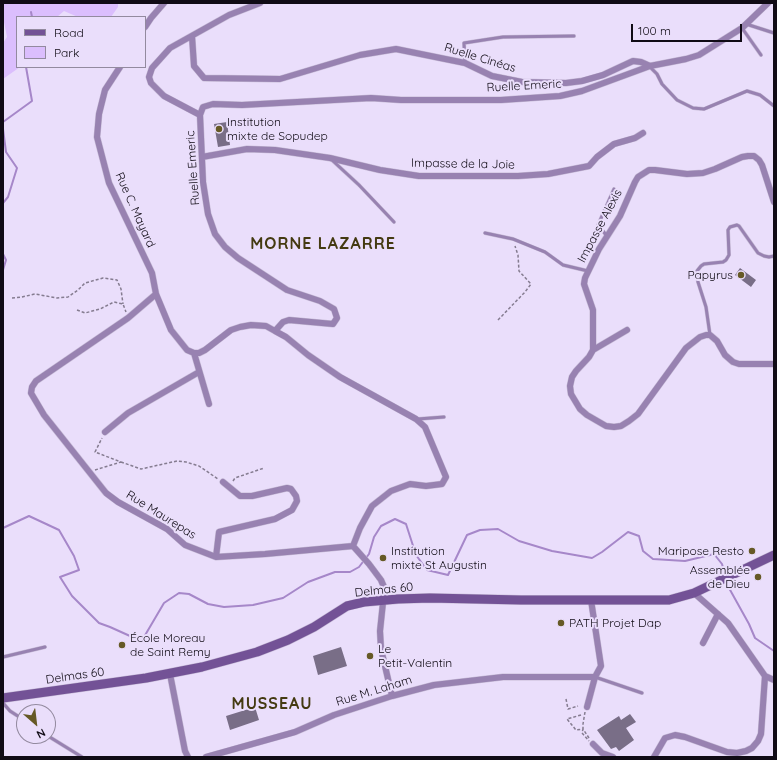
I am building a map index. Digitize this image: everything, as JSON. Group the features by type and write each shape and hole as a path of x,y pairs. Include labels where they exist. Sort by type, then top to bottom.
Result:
{"street":[{"path":"146,26 164,3"},
{"path":"200,114 164,96 151,83 149,77 152,68 170,48 229,15 260,3"},
{"name":"Ruelle Emeric","path":"275,331 283,322 289,320 333,324 337,318 334,309 320,301 288,290 238,258 215,234 208,214 203,182 200,114 203,106 213,104 242,105 371,98 401,100 493,100 560,96 582,92 650,66 686,60 699,55 744,26 768,3"},
{"name":"Ruelle Cinéas","path":"192,36 194,66 204,78 280,79 360,55 396,49 465,63 492,76 522,82 582,81 603,75 633,61 641,62 650,66"},
{"name":"Rue C. Mayard","path":"119,68 105,90 99,114 97,137 110,183 152,273 156,294 171,330 187,350 194,353"},
{"name":"Impasse de la Joie","path":"202,157 247,148 275,150 330,158 380,170 419,176 518,176 548,174 589,166 597,157 614,144 635,138 643,133"},
{"name":"Impasse Alexis","path":"593,350 593,310 584,284 585,278 607,236 620,216 638,177 649,170 687,174 703,173 742,157 754,156 762,165 774,201"},
{"name":"Rue Maurepas","path":"156,294 128,318 36,382 32,387 31,393 44,415 106,493 118,502 166,529 183,543 216,557 353,546"},
{"path":"209,404 194,353 199,353 205,350 231,330 240,326 266,326 286,337 308,355 340,377 416,419 424,427 446,477 442,484 426,486 410,484 390,491 372,506 360,528 353,546 382,580 384,593 380,631 381,649 392,696"},
{"path":"627,330 593,350 572,377 570,386 572,394 580,409 606,426 614,427 625,423 638,414 686,348 694,340 706,335 717,341 725,355 733,362 739,364 774,364"},
{"path":"105,432 128,412 199,372"},
{"path":"216,557 219,532 275,519 292,510 297,502 294,492 287,488 265,494 240,496 223,482"},
{"name":"Delmas 60","path":"3,698 89,687 170,674 202,667 274,646 300,635 347,606 364,602 430,598 669,600 694,593 712,583 774,555"},
{"path":"694,593 728,623 765,676 774,680"},
{"path":"587,706 595,677 601,666 591,600"},
{"path":"703,643 718,614"},
{"path":"170,674 185,751 188,757"},
{"path":"654,757 665,738 675,735 685,737 727,752 737,753 752,748 758,741 760,734 765,676"},
{"name":"Rue M. Laham","path":"206,757 295,732 334,715 392,696 434,685 503,677 595,677"},
{"path":"594,744 602,753 613,757"}],"lane":[{"path":"744,26 774,33"},
{"path":"744,26 761,55"},
{"path":"465,63 464,43 504,37 574,36"},
{"path":"650,66 662,84 677,100 693,108 704,109 747,91 760,95 774,106"},
{"path":"330,158 359,185 394,222"},
{"path":"607,236 598,225 614,189"},
{"path":"710,336 706,307 697,274 701,266 723,262 726,260 729,255 728,230 730,227 737,225 739,226 758,252 764,256 774,256"},
{"path":"485,233 513,238 545,252 563,265 588,271"},
{"path":"416,419 444,417"},
{"path":"3,657 45,647"},
{"path":"595,677 642,693"},
{"path":"3,703 16,715"},
{"path":"56,741 82,757"}],"path":[{"path":"498,320 525,292 530,284 519,271 518,255 513,238"},
{"path":"12,298 35,294 57,298 68,296 78,290 85,283 103,278 116,280 121,289 123,304 128,318"},
{"path":"77,310 85,313 100,309 114,302 123,304"},
{"path":"105,432 95,452 140,469 177,461 186,462 199,466 223,482"},
{"path":"90,472 121,462"},
{"path":"229,486 235,478 264,468"},
{"path":"566,699 568,709 578,706"},
{"path":"587,706 583,729 594,744"},
{"path":"581,715 567,719 576,730 583,729"}],"green space":[{"path":"3,3 118,3 118,7 112,16 76,16 64,11 58,16 16,16 16,68 19,68 3,79 3,43 7,37 3,17"}],"building":[{"path":"227,122 230,145 218,147 214,124"},
{"path":"740,268 756,280 751,287 735,275"},
{"path":"341,647 347,666 318,675 313,656"},
{"path":"255,707 259,720 230,730 226,716"},
{"path":"630,714 636,722 626,728 634,740 619,751 616,747 611,749 597,730 619,716 621,720"}],"waterway":[{"path":"31,12 32,16"},
{"path":"3,122 32,101 26,68"},
{"path":"3,129 6,152 17,168 8,197 3,203"},
{"path":"3,254 6,260 3,270"},
{"path":"3,528 29,516 59,530 74,556 79,570 60,577 72,596 99,623 130,636 144,637 164,603 179,593 189,594 208,604 224,607 253,605 283,598 308,582 335,572 350,572 359,567 369,554 374,537 381,526 395,519 406,524 416,555 427,570 448,575 467,535 480,530 498,529 519,541 552,551 592,558 628,532 639,536 643,551 653,559 685,561 714,554 722,564 725,575"},
{"path":"727,581 729,588 755,638 774,651"}],"place":[{"name":"Institution mixte de Sopudep","path":"219,129"},
{"name":"Papyrus","path":"741,275"},
{"name":"Maripose Resto","path":"752,551"},
{"name":"Institution mixte St Augustin","path":"383,558"},
{"name":"Assemblée de Dieu","path":"758,577"},
{"name":"PATH Projet Dap","path":"561,623"},
{"name":"École Moreau de Saint Remy","path":"122,645"},
{"name":"Le Petit-Valentin","path":"370,656"}],"district":[{"name":"MORNE LAZARRE","path":"323,244"},
{"name":"MUSSEAU","path":"272,704"}]}
